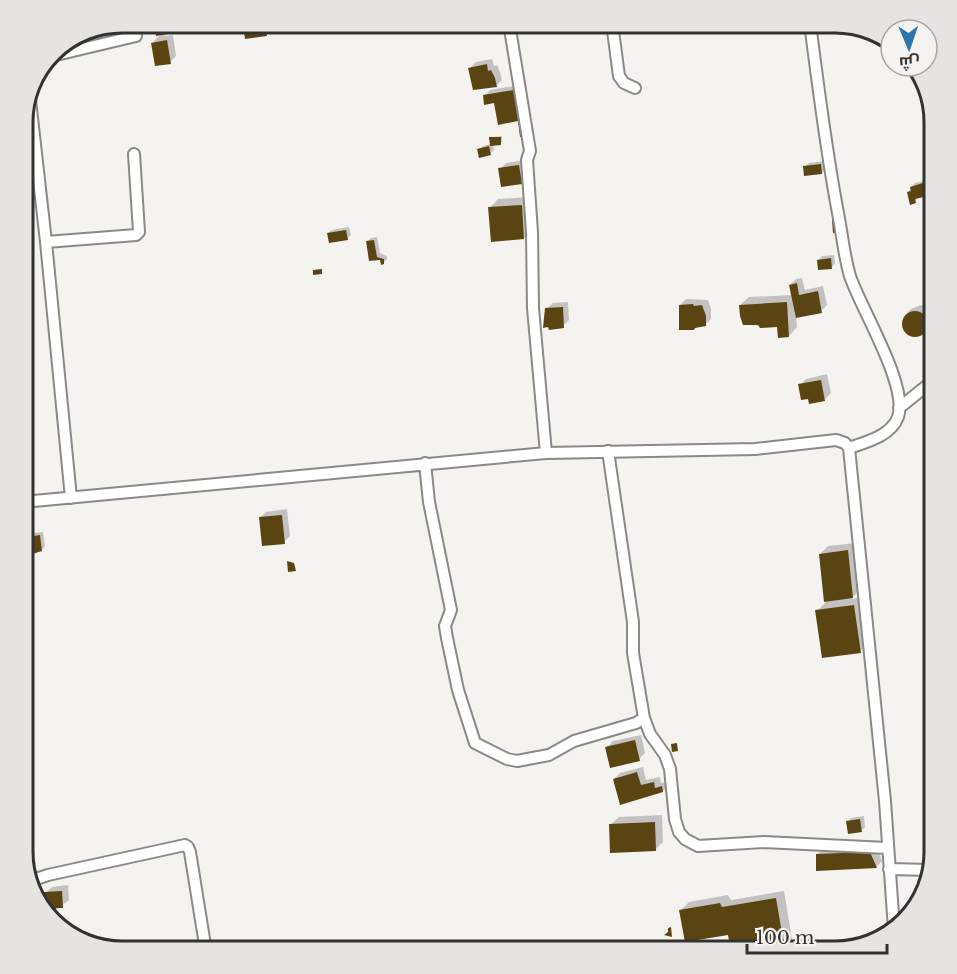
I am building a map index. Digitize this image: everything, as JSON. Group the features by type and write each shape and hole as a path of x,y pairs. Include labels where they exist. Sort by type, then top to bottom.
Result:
{"street":[{"path":"511,33 530,151 527,160 532,232 533,308 546,453"},
{"path":"614,33 620,76 624,83 635,88"},
{"path":"811,33 826,148 850,276 890,365 899,408 898,417 891,428 879,436 849,448"},
{"path":"68,52 136,36"},
{"path":"33,127 70,498"},
{"path":"46,242 136,235 140,232 134,154"},
{"path":"899,408 924,388"},
{"path":"33,501 546,453 756,448 836,440 845,443 849,448 885,801 893,920"},
{"path":"608,451 633,622 633,653 644,718 650,735 665,755 670,769 675,819 679,832 685,839 698,846 764,842 887,848"},
{"path":"425,463 429,502 451,610 445,626 447,638 458,690 475,743 507,759 517,761 549,755 574,741 636,723 644,718"},
{"path":"38,878 185,845 190,852 204,941"},
{"path":"889,869 922,870"}],"building":[{"path":"156,33 168,33 168,34 156,36"},
{"path":"244,33 267,33 267,36 245,39"},
{"path":"167,40 171,64 155,66 151,43"},
{"path":"487,64 488,71 491,70 497,87 473,90 468,68"},
{"path":"520,89 528,136 520,137 518,121 498,125 494,103 484,105 483,95"},
{"path":"489,137 501,137 501,145 490,146"},
{"path":"489,146 491,155 479,158 477,149"},
{"path":"821,164 822,174 804,176 803,166"},
{"path":"519,165 522,184 501,187 498,168"},
{"path":"923,183 924,197 915,199 916,203 910,205 907,192 911,191 910,187"},
{"path":"522,205 524,239 491,242 488,207"},
{"path":"838,219 839,233 833,233 832,220"},
{"path":"346,230 348,240 329,243 327,233"},
{"path":"374,240 377,257 384,259 384,264 381,265 380,260 369,261 366,241"},
{"path":"831,258 832,269 818,270 817,260"},
{"path":"322,269 322,274 313,275 313,270"},
{"path":"797,283 799,295 818,291 822,313 796,318 789,285"},
{"path":"787,302 789,337 778,338 777,327 760,328 758,325 743,325 739,305"},
{"path":"693,304 694,306 702,305 706,316 706,326 694,330 679,330 679,305"},
{"path":"563,307 564,328 549,330 548,327 543,328 545,308"},
{"path":"910,312 920,312 924,315 924,333 920,336 910,336 903,329 903,319"},
{"path":"821,380 825,401 809,404 808,399 801,400 798,384"},
{"path":"282,515 285,544 262,546 259,517"},
{"path":"40,535 42,551 33,554 33,536"},
{"path":"848,550 853,598 824,602 819,554"},
{"path":"287,561 294,563 296,571 288,572"},
{"path":"854,605 861,653 822,658 815,610"},
{"path":"635,740 640,761 610,768 605,747"},
{"path":"677,743 678,751 672,752 671,744"},
{"path":"637,772 641,785 654,782 655,788 662,786 663,792 620,805 613,779"},
{"path":"860,819 862,832 848,834 846,821"},
{"path":"655,822 656,851 610,853 609,824"},
{"path":"870,852 877,868 816,871 816,854"},
{"path":"62,891 63,908 56,908 56,912 44,892"},
{"path":"776,898 783,941 729,941 728,935 685,941 679,910 720,903 722,907"},
{"path":"671,927 672,937 664,935 668,932 668,928"}]}
